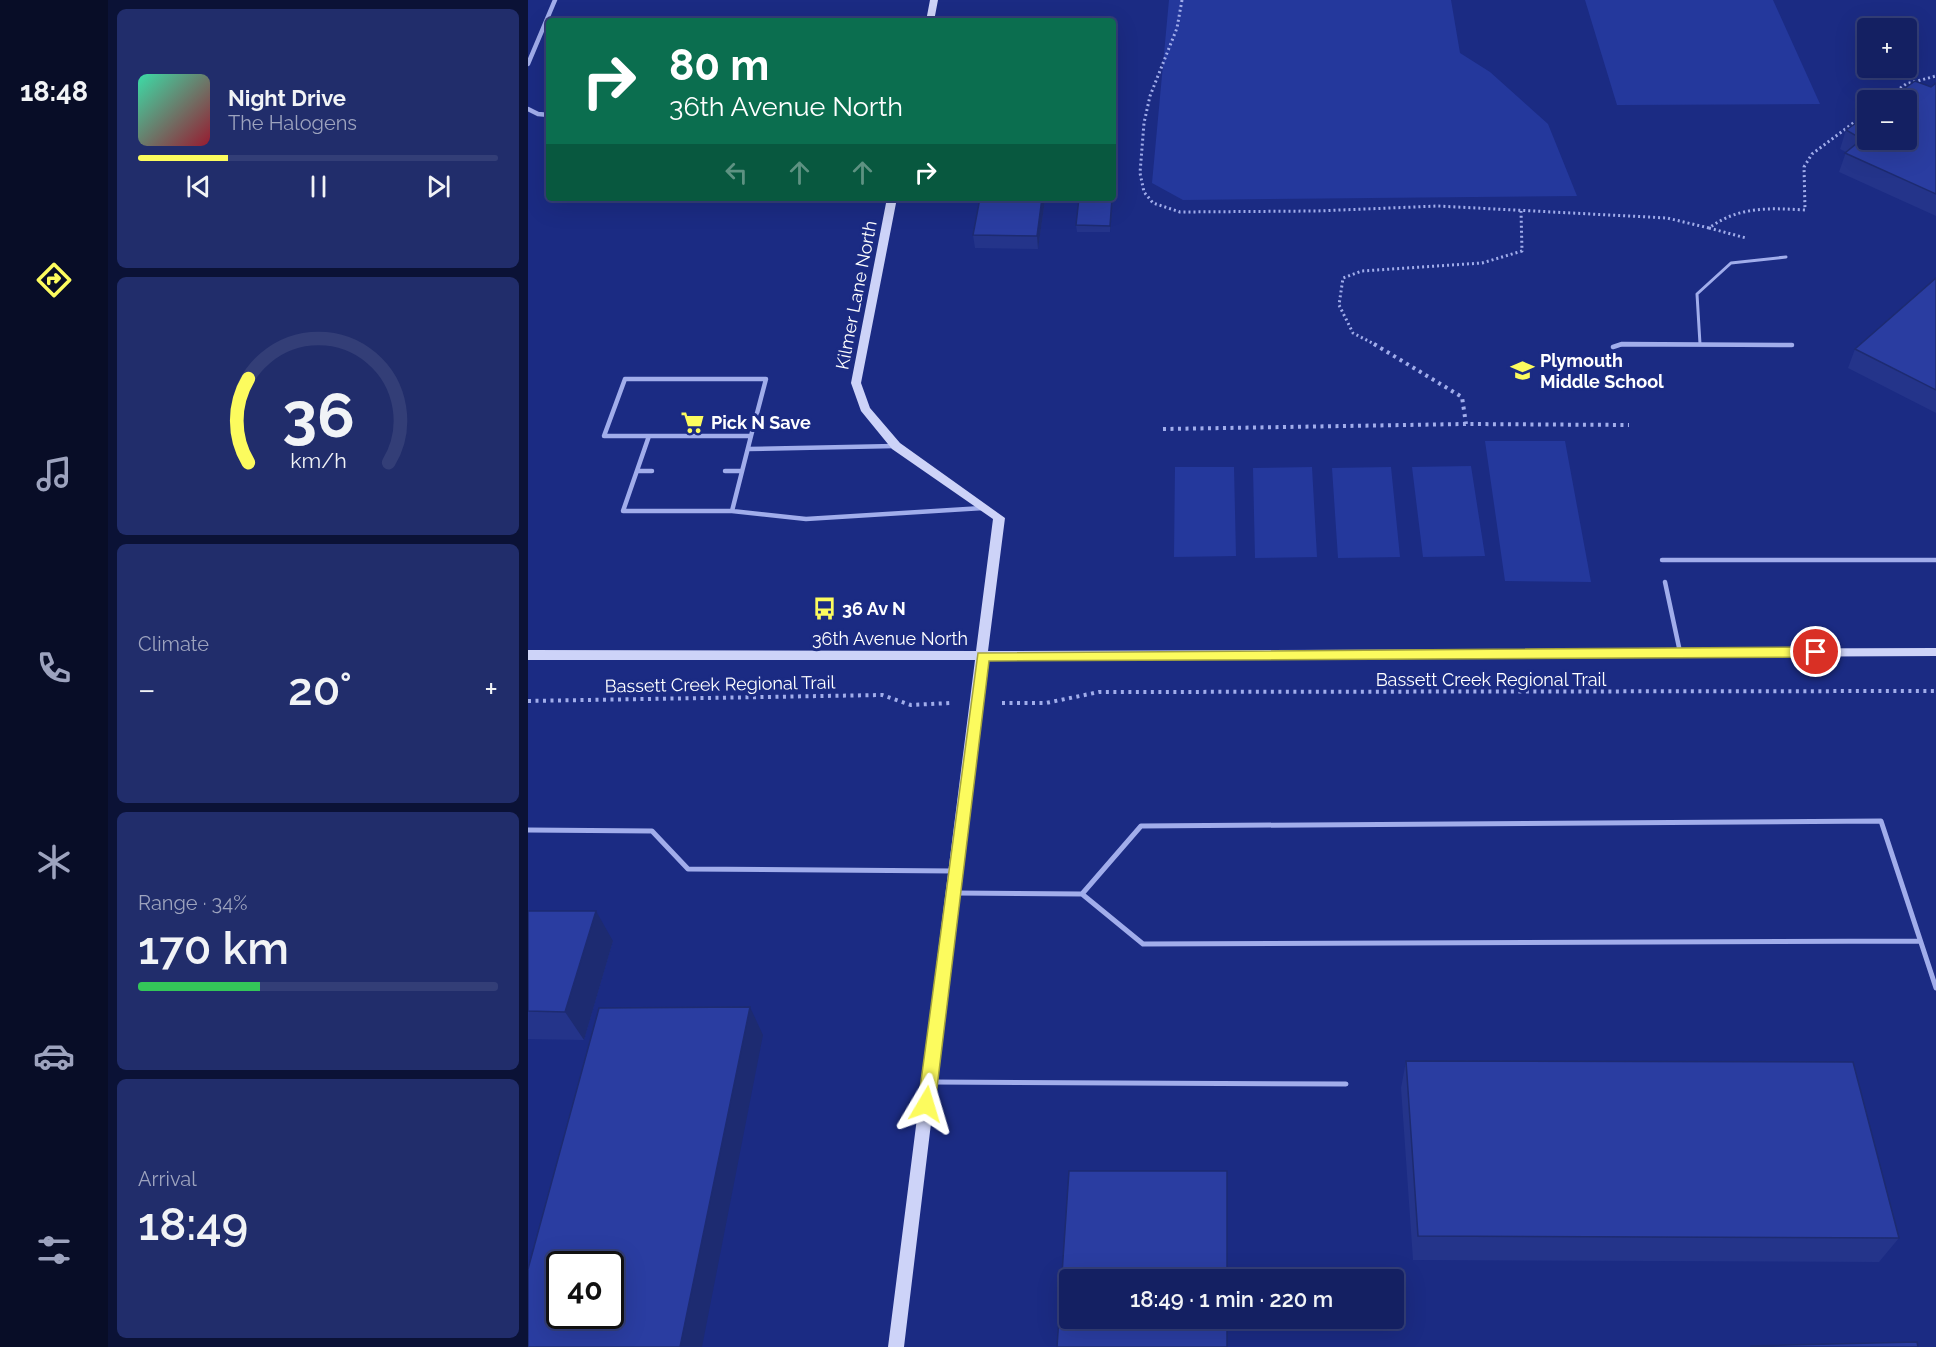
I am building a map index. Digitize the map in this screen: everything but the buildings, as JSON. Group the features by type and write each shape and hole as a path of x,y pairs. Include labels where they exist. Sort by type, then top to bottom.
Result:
{"street":[{"path":"547,18 555,0"},
{"path":"931,18 934,0"},
{"path":"528,64 546,21"},
{"path":"528,109 546,115"},
{"name":"Kilmer Lane North","path":"891,201 856,382 866,409 896,446 999,518 983,656"},
{"name":"36th Avenue North","path":"528,655 983,656 1936,652"},
{"path":"896,1347 983,656"}],"lane":[{"path":"1700,344 1697,294 1731,263 1786,257"},
{"path":"1613,347 1622,344 1791,345"},
{"path":"732,511 766,379 625,379 604,436 751,436"},
{"path":"649,436 624,511 732,511 806,519 983,508"},
{"path":"748,449 896,446"},
{"path":"637,471 652,471"},
{"path":"725,471 742,471"},
{"path":"1662,561 1936,560"},
{"path":"1665,582 1680,652"},
{"path":"1082,894 1141,826 1881,821 1936,988"},
{"path":"528,830 652,831 688,869 956,870"},
{"path":"953,893 1082,894 1143,944 1920,941"},
{"path":"929,1082 1346,1084"}],"path":[{"path":"1182,0 1177,28 1150,96 1144,123 1140,173 1144,192 1153,204 1180,212 1317,211 1438,206 1667,218 1709,228 1721,218 1740,210 1760,207 1805,210 1804,167 1812,154 1857,120"},
{"path":"1898,90 1906,84 1936,76"},
{"path":"1466,424 1462,397 1353,333 1339,305 1343,278 1362,271 1482,263 1522,251 1521,211"},
{"path":"1163,429 1466,424 1629,425"},
{"name":"Bassett Creek Regional Trail","path":"1046,704 1099,692 1936,691"},
{"name":"Bassett Creek Regional Trail","path":"528,700 882,695 911,705"}],"shaded area":[{"path":"1169,0 1451,0 1460,53 1490,72 1548,124 1577,196 1183,200 1152,183"},
{"path":"1585,0 1773,0 1820,104 1617,105"},
{"path":"1485,441 1565,441 1591,582 1505,581"},
{"path":"1471,466 1485,556 1423,557 1412,467"},
{"path":"1175,467 1234,467 1236,556 1174,557"},
{"path":"1312,467 1317,557 1255,558 1253,468"},
{"path":"1391,467 1400,557 1338,558 1332,468"}],"place":[{"name":"Plymouth Middle School","path":"1522,370"},
{"name":"Pick N Save","path":"693,422"},
{"name":"36 Av N","path":"824,608"}],"route":[{"path":"926,1104 983,656 1816,652"}]}
